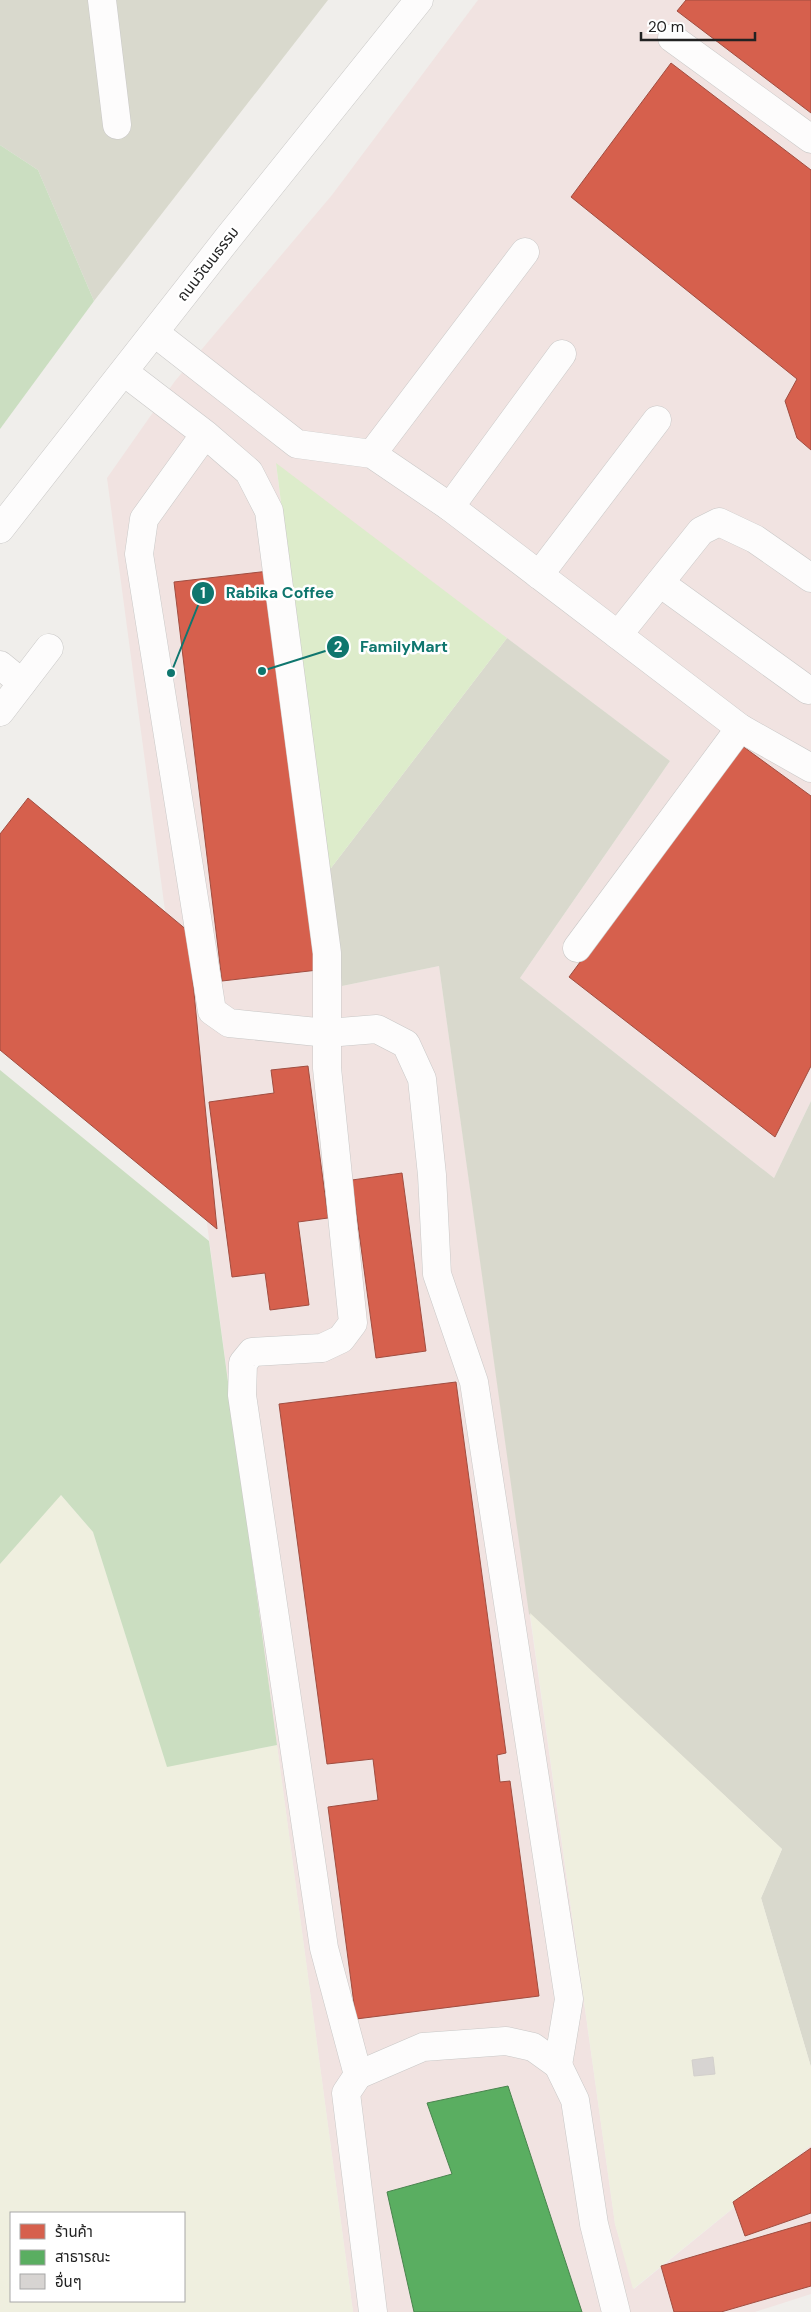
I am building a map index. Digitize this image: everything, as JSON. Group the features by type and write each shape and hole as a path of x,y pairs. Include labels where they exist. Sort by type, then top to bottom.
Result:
{"street":[{"path":"102,0 117,125"},
{"name":"ถนนวัฒนธรรม","path":"0,529 418,0"},
{"path":"672,38 811,139"},
{"path":"372,454 525,252"},
{"path":"155,333 297,444 372,454 450,507 740,728 811,768"},
{"path":"450,507 562,354"},
{"path":"124,372 205,434 248,472 269,510 327,953 327,1068 353,1322 341,1339 322,1348 252,1352 243,1364 242,1395 324,1948 358,2075"},
{"path":"539,575 657,420"},
{"path":"205,434 144,519 140,554 212,1011 229,1023 327,1033 377,1029 406,1044 422,1079 432,1175 438,1274 474,1382 568,1999 558,2065"},
{"path":"618,636 701,531 720,522 756,540 811,578"},
{"path":"660,583 808,690"},
{"path":"0,712 49,648"},
{"path":"0,666 22,683"},
{"path":"577,948 740,728"},
{"path":"372,2312 346,2093 358,2075 423,2047 506,2041 533,2047 558,2065 575,2100 594,2224 616,2312"}],"shaded area":[{"path":"0,0 328,0 94,301 38,170 0,145"},
{"path":"478,0 811,0 811,1101 774,1178 520,978 670,761 276,464 342,986 439,966 615,2224 634,2289 811,2145 811,2294 755,2312 353,2312 107,478 175,381 332,195"},
{"path":"507,638 670,761 520,978 774,1178 811,1101 811,2067 761,1898 782,1849 529,1614 439,966 342,986 328,872"}],"green space":[{"path":"0,145 38,170 94,301 0,429"},
{"path":"276,463 507,638 328,872"},
{"path":"0,1070 209,1241 277,1745 167,1767 93,1532 61,1495 0,1564"},
{"path":"60,1494 93,1532 167,1766 277,1745 353,2312 0,2312 0,1564"},
{"path":"530,1613 782,1849 761,1898 811,2067 811,2145 633,2289 615,2224"}],"building: ร้านค้า":[{"path":"686,0 811,0 811,113 677,11"},
{"path":"671,63 811,170 811,450 797,438 785,401 797,379 571,197"},
{"path":"269,571 318,970 222,981 174,582"},
{"path":"741,745 811,796 811,1066 775,1137 569,977"},
{"path":"28,798 188,931 217,1229 0,1050 0,834"},
{"path":"308,1066 328,1218 298,1222 309,1305 270,1310 265,1273 232,1277 209,1102 274,1093 271,1070"},
{"path":"402,1173 426,1351 376,1358 352,1180"},
{"path":"456,1382 506,1753 497,1755 500,1782 510,1781 539,1996 356,2019 328,1807 378,1800 373,1759 327,1764 279,1404"},
{"path":"811,2148 811,2213 745,2236 733,2202"},
{"path":"811,2222 811,2286 721,2312 674,2312 661,2266"}],"building: สาธารณะ":[{"path":"508,2086 582,2312 414,2312 387,2192 452,2174 427,2103"}],"building: อื่นๆ":[{"path":"713,2057 715,2074 694,2076 692,2060"}],"place":[{"name":"FamilyMart","path":"262,671"},
{"name":"Rabika Coffee","path":"171,673"}]}
